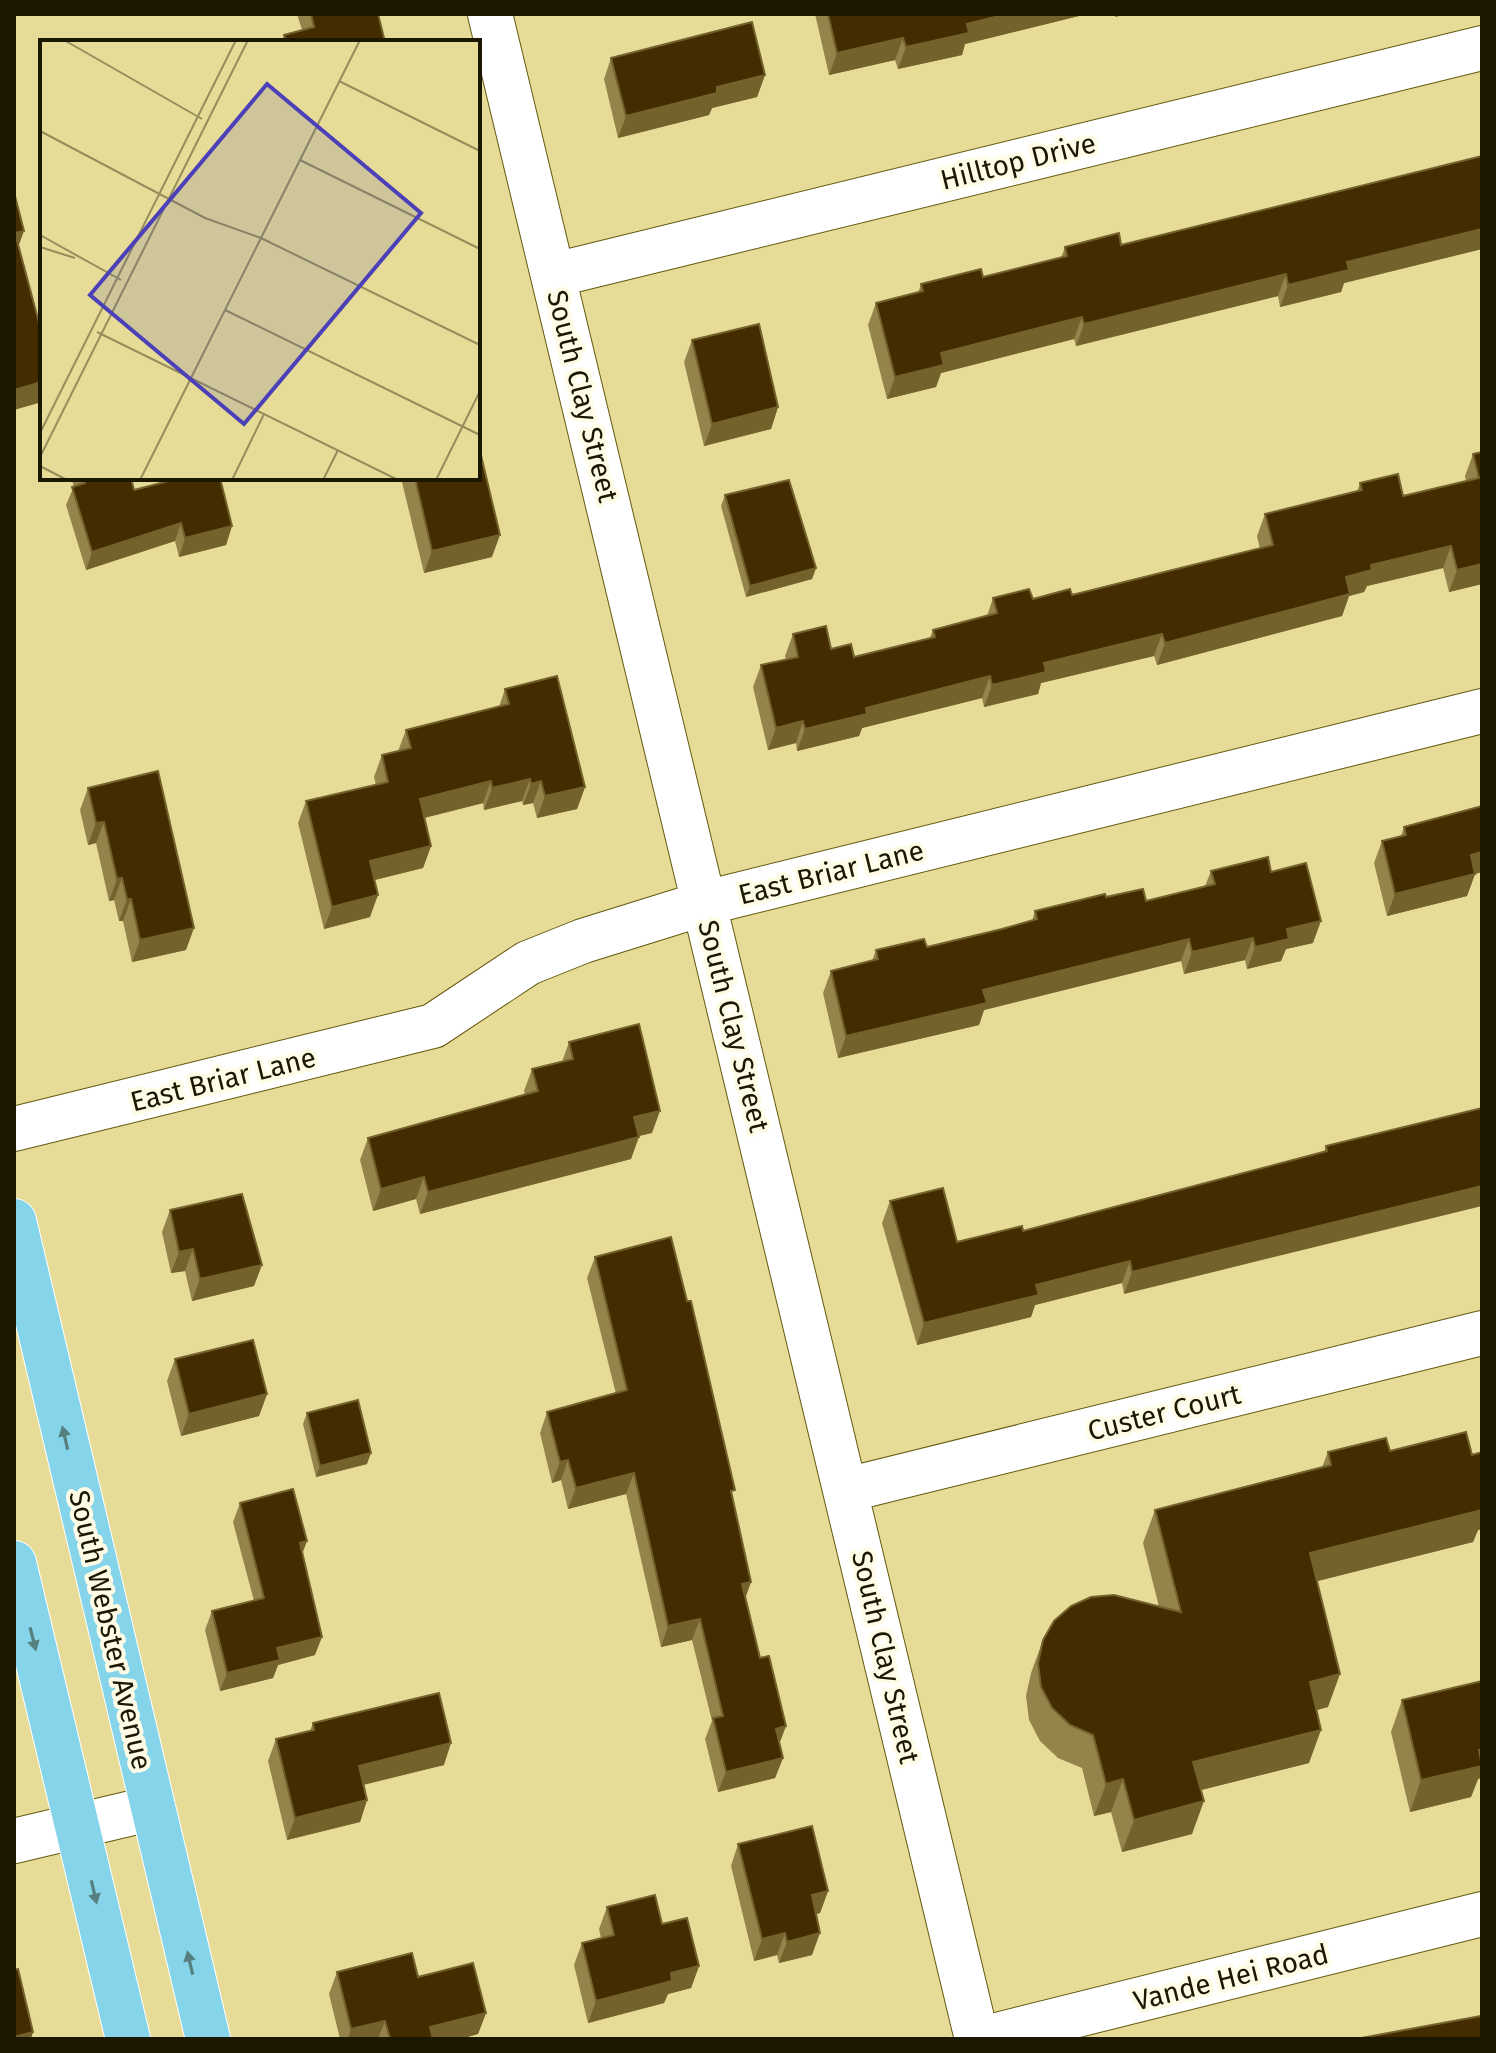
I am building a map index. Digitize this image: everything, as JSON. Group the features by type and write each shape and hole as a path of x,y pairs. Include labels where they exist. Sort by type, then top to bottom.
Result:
{"main road":[{"name":"South Webster Avenue","path":"14,1221 208,2039"},
{"path":"14,1563 128,2039"}],"street":[{"name":"South Clay Street","path":"490,14 979,2039"},
{"name":"Hilltop Drive","path":"554,275 1482,48"},
{"name":"East Briar Lane","path":"14,1129 433,1026 528,963 583,941 705,903 1482,711"},
{"name":"Custer Court","path":"846,1490 1482,1333"},
{"path":"14,1841 153,1808"},
{"name":"Vande Hei Road","path":"979,2039 1482,1914"}],"building":[{"path":"311,14 378,14 384,40 285,40 284,35 314,27"},
{"path":"828,14 1007,14 967,24 969,33 906,47 903,38 837,53"},
{"path":"752,22 765,75 717,87 717,93 626,116 611,58"},
{"path":"1482,156 1482,229 1347,262 1349,270 1288,285 1286,274 1084,324 1082,317 941,353 944,365 895,377 876,303 923,291 921,284 981,269 983,277 1067,256 1065,247 1119,233 1121,245"},
{"path":"14,192 24,231 15,233 40,327 40,383 14,390"},
{"path":"759,324 778,407 712,424 692,340"},
{"path":"480,451 500,535 432,551 415,480 480,480"},
{"path":"1482,452 1482,564 1457,570 1451,546 1371,565 1372,570 1346,577 1350,594 1165,643 1162,634 1044,663 1046,672 992,685 990,676 866,708 867,714 805,729 803,721 776,728 761,665 798,657 793,634 826,626 831,649 851,644 854,657 935,637 933,630 997,613 993,598 1029,589 1033,599 1070,589 1072,595 1273,545 1265,514 1362,490 1360,483 1398,474 1403,496 1479,478 1473,454"},
{"path":"84,480 132,480 134,490 172,480 220,480 232,526 185,538 181,523 92,552 72,487 85,483"},
{"path":"789,480 816,568 750,586 725,495"},
{"path":"557,676 585,787 545,796 541,781 531,784 530,779 492,788 491,781 420,799 431,846 370,861 378,895 332,907 306,801 388,782 382,755 411,748 406,730 509,704 505,689"},
{"path":"158,771 194,928 140,940 131,899 127,899 122,878 117,879 104,822 96,823 88,788"},
{"path":"1482,806 1482,852 1471,855 1475,874 1395,894 1382,841 1406,835 1404,827"},
{"path":"1268,857 1271,872 1306,863 1321,921 1287,929 1289,939 1255,947 1253,938 1192,952 1189,939 983,990 987,1003 846,1036 831,971 878,959 876,950 924,939 927,947 1002,929 1037,919 1035,911 1105,894 1106,897 1143,889 1146,901 1215,884 1211,871"},
{"path":"639,1024 660,1111 634,1117 639,1137 428,1192 424,1177 381,1189 368,1138 538,1091 532,1069 573,1059 569,1042"},
{"path":"1482,1108 1482,1186 1132,1272 1130,1261 1036,1285 1039,1295 924,1323 890,1201 943,1188 957,1242 1022,1226 1023,1231 1327,1151 1326,1146"},
{"path":"242,1194 262,1265 200,1279 193,1249 179,1252 170,1210"},
{"path":"671,1237 687,1301 691,1301 735,1490 731,1491 751,1582 742,1584 760,1658 769,1656 786,1726 776,1729 783,1758 726,1772 713,1718 723,1716 700,1619 668,1626 634,1473 576,1488 568,1460 560,1462 547,1412 627,1390 595,1257"},
{"path":"253,1340 267,1394 189,1414 175,1359"},
{"path":"358,1400 371,1453 320,1466 307,1413"},
{"path":"1466,1432 1472,1455 1482,1452 1482,1510 1310,1553 1340,1674 1310,1682 1321,1730 1193,1762 1204,1801 1134,1820 1123,1779 1106,1784 1093,1735 1070,1725 1052,1708 1041,1687 1038,1663 1043,1640 1054,1621 1071,1606 1091,1597 1114,1595 1181,1612 1155,1510 1331,1465 1328,1452 1386,1438 1390,1451"},
{"path":"293,1489 307,1541 300,1543 322,1637 277,1648 280,1660 227,1673 212,1611 264,1598 240,1503"},
{"path":"1482,1681 1482,1749 1479,1750 1482,1766 1421,1780 1402,1700"},
{"path":"439,1693 451,1743 359,1766 367,1800 295,1818 276,1739 314,1730 313,1723"},
{"path":"812,1826 828,1891 812,1895 820,1933 787,1942 785,1933 762,1939 738,1844"},
{"path":"655,1895 662,1924 687,1918 699,1966 671,1973 672,1981 596,2001 582,1943 614,1935 607,1907"},
{"path":"412,1953 418,1977 473,1963 486,2013 430,2027 433,2039 390,2039 385,2021 351,2029 337,1972"},
{"path":"18,1969 33,2032 14,2037 14,1970"},
{"path":"1481,2016 1482,2039 1361,2039 1361,2038"}]}
